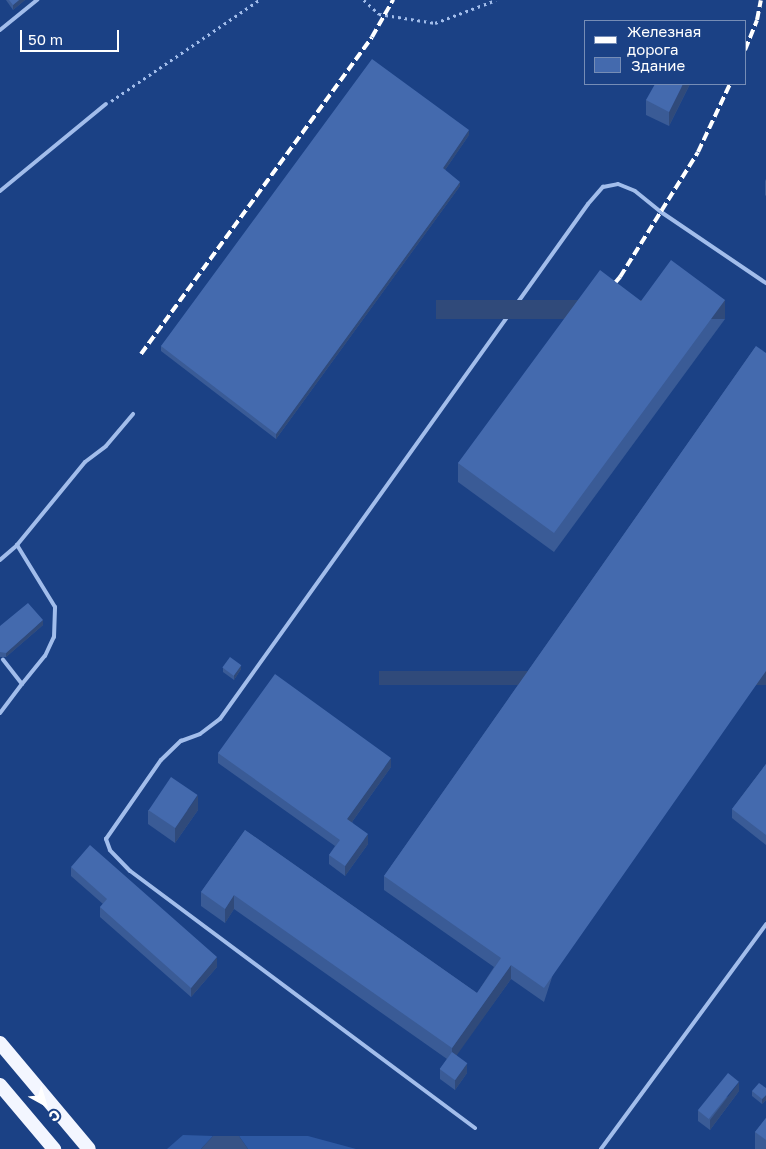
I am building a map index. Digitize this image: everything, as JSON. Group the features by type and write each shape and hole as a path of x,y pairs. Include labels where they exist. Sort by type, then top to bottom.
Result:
{"highway":[{"path":"0,1043 89,1149"},
{"path":"0,1085 54,1149"}],"lane":[{"path":"0,30 37,0"},
{"path":"0,191 106,104"},
{"path":"475,1128 130,872 110,850 106,839 161,760 181,741 200,734 220,719 588,204 603,187 618,184 634,190 661,212 766,283"},
{"path":"0,560 17,546 86,462 106,446 133,414"},
{"path":"0,713 45,656 54,637 55,607 17,546"},
{"path":"3,660 22,684"},
{"path":"600,1149 766,924"}],"path":[{"path":"106,104 259,0"},
{"path":"364,0 379,14 435,23 496,0"}],"shaded area":[{"path":"183,1135 213,1136 201,1149 167,1149"},
{"path":"213,1136 239,1136 248,1149 201,1149"},
{"path":"239,1136 308,1136 356,1149 248,1149"}],"building":[{"path":"9,0 19,0 13,5"},
{"path":"372,59 469,130 443,168 460,182 276,434 161,346"},
{"path":"654,85 682,85 669,112 646,100"},
{"path":"671,260 725,300 554,533 458,463 600,270 641,301"},
{"path":"756,346 766,353 766,671 544,988 511,965 452,1048 234,895 225,909 201,892 245,830 477,993 501,958 384,876"},
{"path":"28,603 43,620 6,653 0,652 0,626"},
{"path":"230,657 241,665 234,676 222,668"},
{"path":"275,674 391,758 347,819 368,834 345,866 329,855 340,840 218,753"},
{"path":"766,764 766,835 732,809"},
{"path":"171,777 198,795 175,828 149,810"},
{"path":"90,845 217,957 191,988 100,907 107,899 71,867"},
{"path":"452,1052 467,1063 455,1080 440,1069"},
{"path":"728,1073 739,1082 709,1119 698,1110"},
{"path":"759,1083 766,1088 766,1095 762,1099 752,1091"},
{"path":"766,1118 766,1140 755,1132"}],"railway":[{"path":"141,354 372,37 393,0"},
{"path":"746,48 757,20 761,0"},
{"path":"607,292 620,277 698,152 730,85"}]}
